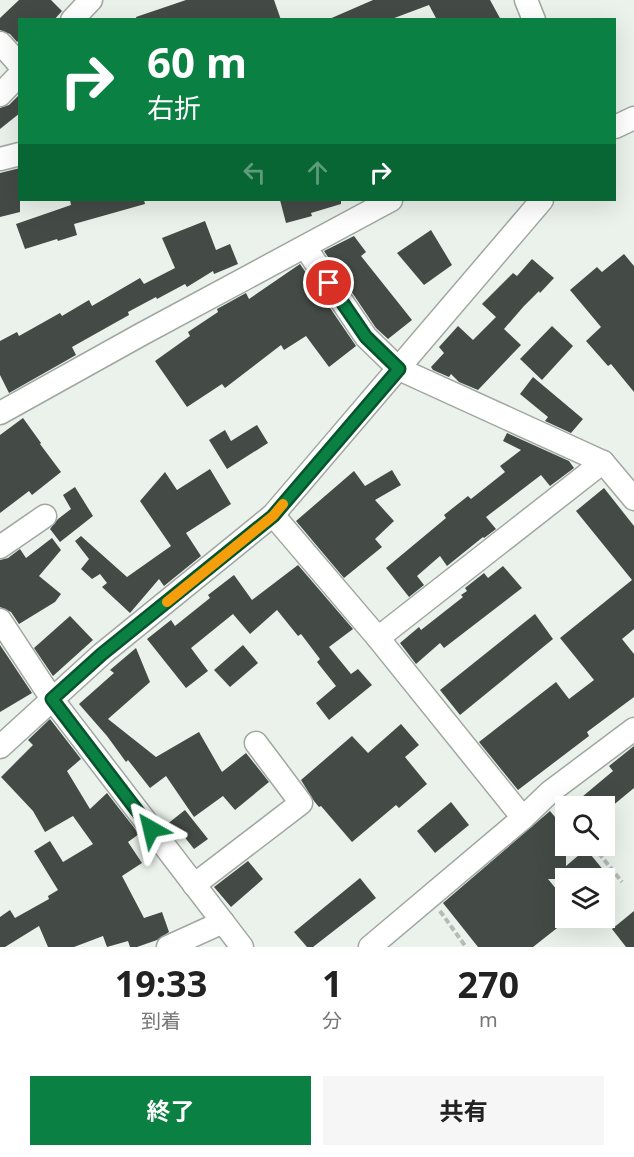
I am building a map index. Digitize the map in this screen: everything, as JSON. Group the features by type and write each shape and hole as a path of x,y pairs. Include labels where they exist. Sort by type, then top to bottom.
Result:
{"street":[{"path":"74,18 91,0"},
{"path":"526,0 533,18"},
{"path":"0,43 18,63"},
{"path":"0,95 18,76"},
{"path":"0,159 18,154"},
{"path":"0,413 389,201"},
{"path":"0,747 102,654 273,516 541,201"},
{"path":"305,247 366,337 399,369 603,462 634,499"},
{"path":"378,638 603,462"},
{"path":"0,547 45,516"},
{"path":"273,516 378,638 523,818"},
{"path":"4,634 242,947"},
{"path":"370,947 523,818 550,792 633,732"},
{"path":"194,885 301,803 256,743"},
{"path":"168,947 223,922"}],"path":[{"path":"601,856 621,882"},
{"path":"429,896 466,947"}],"building":[{"path":"19,0 51,0 62,11 56,18 18,18 17,42 10,34 0,30 0,18"},
{"path":"186,0 274,0 280,18 136,18"},
{"path":"373,0 490,0 500,18 436,18 429,5 394,18 332,18"},
{"path":"18,96 18,115 0,129 0,108 9,105"},
{"path":"18,168 20,212 0,217 0,173"},
{"path":"70,201 144,201 145,204 74,224 77,235 25,249 16,224 71,205"},
{"path":"280,201 341,201 341,204 311,213 312,216 286,223"},
{"path":"205,221 216,250 230,244 238,264 214,274 213,271 187,287 185,284 128,312 129,315 72,347 76,355 9,393 0,375 0,341 17,332 19,336 60,313 62,316 89,300 92,306 140,278 144,284 175,268 162,238"},
{"path":"431,230 452,265 424,285 397,253"},
{"path":"354,236 366,252 361,256 412,320 388,339 376,328 324,251"},
{"path":"624,254 634,266 634,392 611,364 608,366 586,341 601,327 570,290 597,267 602,272"},
{"path":"532,259 554,278 524,306 504,329 521,345 478,390 459,382 451,374 449,377 433,370 431,367 444,353 439,347 458,326 473,340 496,317 482,304 513,273 517,276"},
{"path":"300,264 356,346 329,367 306,336 284,350 281,345 225,388 222,384 187,407 155,361 190,336 188,332 218,312 217,309 246,293 249,299"},
{"path":"552,326 573,346 542,380 520,359"},
{"path":"533,377 583,419 571,433 545,421 548,417 520,394"},
{"path":"23,418 61,472 32,495 29,491 0,513 0,435"},
{"path":"257,425 268,443 227,469 209,440 225,430 231,441"},
{"path":"507,433 569,461 574,468 550,486 541,475 486,517 496,529 447,566 440,556 417,576 424,585 409,597 386,568 446,518 444,515 468,496 471,499 505,472 500,466 521,450 503,441"},
{"path":"210,469 231,504 186,533 201,556 164,586 159,579 130,613 102,587 107,583 100,574 92,579 81,569 89,559 75,541 81,536 127,577 171,546 140,501 165,472 177,490"},
{"path":"392,470 401,485 375,500 394,521 375,539 382,547 344,578 296,521 354,471 365,486"},
{"path":"75,487 93,516 60,542 50,529 71,509 63,495"},
{"path":"604,488 634,526 634,629 622,639 634,654 634,697 587,732 589,736 518,790 479,742 556,682 569,699 594,680 560,638 632,580 576,511"},
{"path":"52,538 61,550 39,576 61,594 55,602 19,624 11,612 0,607 0,560 8,558 20,549 26,558"},
{"path":"298,565 353,629 329,647 351,674 358,669 372,685 329,720 316,703 336,686 317,662 320,659 301,634 298,636 277,610 250,634 233,614 191,648 208,671 186,688 147,639 171,620 175,626 210,598 208,595 234,575 252,600"},
{"path":"503,566 522,588 444,648 440,643 416,664 400,643 419,627 421,630 463,597 461,595 467,591 465,588 484,573 488,578"},
{"path":"535,614 553,639 460,715 440,690"},
{"path":"70,616 93,640 53,676 34,648"},
{"path":"0,645 32,693 0,712"},
{"path":"243,645 258,663 230,687 214,670"},
{"path":"136,648 150,682 108,719 156,757 199,732 222,772 246,753 269,782 235,810 223,796 194,817 166,776 150,788 79,704 114,673 110,670"},
{"path":"50,719 81,759 67,771 90,809 107,793 139,834 128,842 142,863 122,876 144,918 162,912 169,932 157,940 137,947 130,947 128,941 107,947 103,936 74,947 48,947 39,926 5,947 0,947 0,917 10,910 15,918 49,899 48,896 58,890 34,851 50,841 63,862 93,844 73,816 45,832 33,811 1,777 33,745 28,740"},
{"path":"401,724 419,745 405,757 427,784 399,808 396,805 352,842 314,801 301,780 352,736 368,753"},
{"path":"634,746 634,788 615,804 615,796 583,796 613,771 609,766"},
{"path":"451,802 469,825 435,853 417,831"},
{"path":"185,810 208,839 194,849 183,835 177,840 166,825"},
{"path":"550,811 555,817 555,856 566,856 566,866 578,856 592,856 602,868 555,868 555,879 548,879 555,888 555,928 557,928 533,947 478,947 443,903"},
{"path":"248,861 263,879 231,907 214,887"},
{"path":"360,878 376,898 313,947 307,947 294,932"},
{"path":"634,911 634,947 626,947 612,929"}],"slow traffic":[{"path":"167,602 273,516 283,504"}],"route":[{"path":"151,829 52,699 102,654 273,516 399,369 366,337 329,283"}]}
